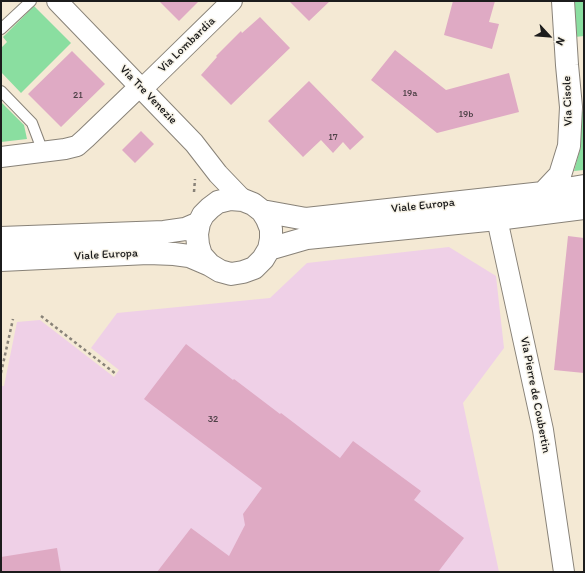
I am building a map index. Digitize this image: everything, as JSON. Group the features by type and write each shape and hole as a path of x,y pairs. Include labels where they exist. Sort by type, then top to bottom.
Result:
{"main road":[{"name":"Via Cisole","path":"543,193 560,175 569,146 571,107 563,1"},
{"name":"Viale Europa","path":"243,200 253,204 262,211 306,219 543,193 584,186"},
{"path":"210,265 201,255 198,245 197,234 199,223 203,215 218,202 230,199 243,200"},
{"name":"Viale Europa","path":"1,260 158,253 189,256 220,271 231,274 254,268 263,259 269,249 307,238 497,219 584,208"},
{"path":"262,211 271,229 269,249"},
{"name":"Viale Europa","path":"1,238 164,232 185,229 199,223"}],"street":[{"name":"Via Tre Venezie","path":"57,1 141,87 205,156 209,175 218,202"},
{"name":"Via Lombardia","path":"1,157 66,149 77,146 232,1"},
{"path":"205,156 218,174 243,200"},
{"name":"Via Pierre de Coubertin","path":"497,219 543,430 564,572"}],"lane":[{"path":"1,30 30,1"},
{"path":"1,91 32,123 43,152"}],"path":[{"path":"41,316 116,374"},
{"path":"1,373 13,319"}],"shaded area":[{"path":"449,247 496,276 504,348 463,403 499,572 1,572 1,386 4,386 17,322 40,320 114,377 119,370 91,348 117,313 270,298 307,263"}],"green space":[{"path":"573,1 584,1 584,36 575,37"},
{"path":"34,6 71,43 21,93 1,72 1,48 7,42 3,37"},
{"path":"1,102 24,125 27,139 1,142"},
{"path":"584,111 584,170 574,171 581,146 581,112"}],"building":[{"path":"159,1 199,1 179,21"},
{"path":"289,1 330,1 309,21"},
{"path":"453,1 495,1 489,22 499,24 492,49 444,35"},
{"path":"260,17 290,48 231,105 201,75 217,57 216,56 241,31 242,33"},
{"path":"395,50 446,90 509,73 519,112 437,133 371,80"},
{"path":"72,51 105,84 61,127 28,94"},
{"path":"309,81 364,137 350,150 343,142 333,153 321,140 303,157 268,121"},
{"path":"141,131 154,144 135,163 122,150"},
{"path":"568,236 584,238 584,373 554,370"},
{"path":"186,344 340,458 353,441 421,491 414,500 464,538 438,572 157,572 191,528 229,556 245,525 243,514 262,488 144,399"},
{"path":"57,548 61,572 1,572 1,557"}]}
